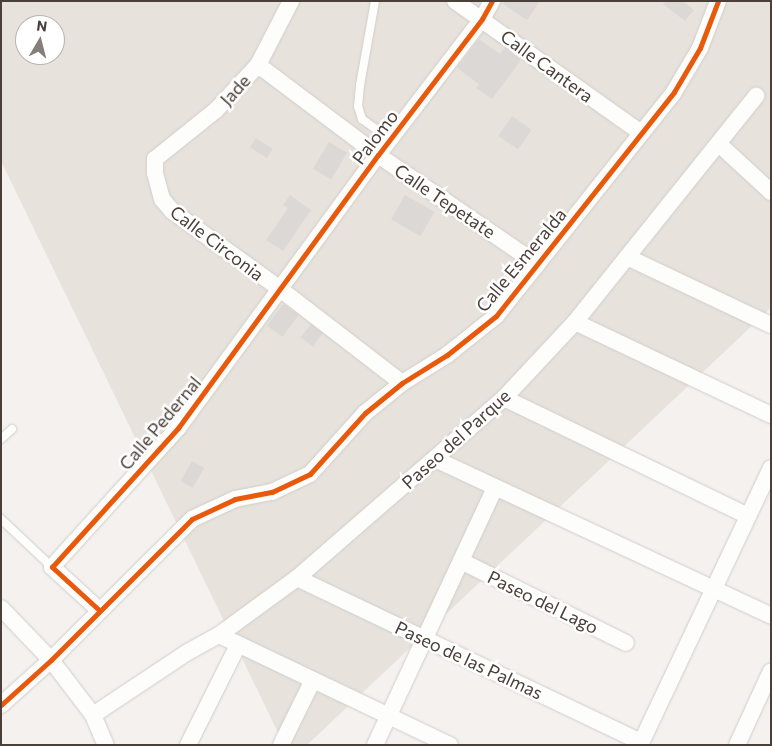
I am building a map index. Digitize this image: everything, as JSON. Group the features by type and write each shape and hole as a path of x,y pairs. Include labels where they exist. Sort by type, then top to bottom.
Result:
{"street":[{"name":"Jade","path":"155,160 216,110 258,65 291,1"},
{"name":"Calle Cantera","path":"455,1 640,132"},
{"name":"Palomo","path":"280,289 378,155 482,19 492,1"},
{"name":"Calle Esmeralda","path":"1,705 51,660 192,519 235,499 272,492 310,474 365,413 402,383 447,355 496,316 640,132 674,92 700,48 718,1"},
{"name":"Calle Tepetate","path":"258,65 378,155 537,264"},
{"name":"Paseo del Parque","path":"93,715 188,652 219,635 297,578 504,398 576,322 756,96"},
{"path":"719,144 771,192"},
{"name":"Calle Circonia","path":"155,160 155,173 162,199 172,212 280,289 402,383"},
{"path":"627,258 771,325"},
{"name":"Calle Pedernal","path":"52,567 178,428 280,289"},
{"path":"576,322 771,416"},
{"path":"504,398 748,516"},
{"path":"435,459 771,616"},
{"path":"641,744 771,468"},
{"path":"375,745 495,488"},
{"name":"Paseo del Lago","path":"461,561 626,643"},
{"path":"52,567 99,610"},
{"name":"Paseo de las Palmas","path":"297,578 641,744"},
{"path":"1,608 51,660 93,715 106,745"},
{"path":"219,635 450,745"},
{"path":"188,745 238,645"},
{"path":"737,745 771,671"},
{"path":"281,745 313,680"}],"lane":[{"path":"374,1 358,106 362,119 390,139"},
{"path":"1,439 12,429"},
{"path":"1,519 52,567"}],"shaded area":[{"path":"1,1 771,1 771,308 307,745 284,745 1,161"}],"building":[{"path":"505,1 540,1 527,20 503,4"},
{"path":"666,1 683,1 694,10 685,21 663,4"},
{"path":"479,39 500,54 505,48 521,60 492,99 476,88 479,84 457,68"},
{"path":"512,116 532,130 518,149 498,136"},
{"path":"256,138 273,149 267,158 250,147"},
{"path":"329,142 347,153 331,179 313,169"},
{"path":"290,195 311,210 283,251 266,240 288,208 283,205"},
{"path":"405,195 434,212 420,236 391,219"},
{"path":"283,304 298,315 283,337 267,326"},
{"path":"311,324 323,333 313,347 301,338"},
{"path":"192,461 204,468 193,488 181,481"}],"cycle path":[{"path":"99,610 52,567 178,428 378,155 482,19 492,1"},
{"path":"1,705 51,660 192,519 235,499 272,492 310,474 365,413 402,383 447,355 496,316 674,92 700,48 718,1"}]}
